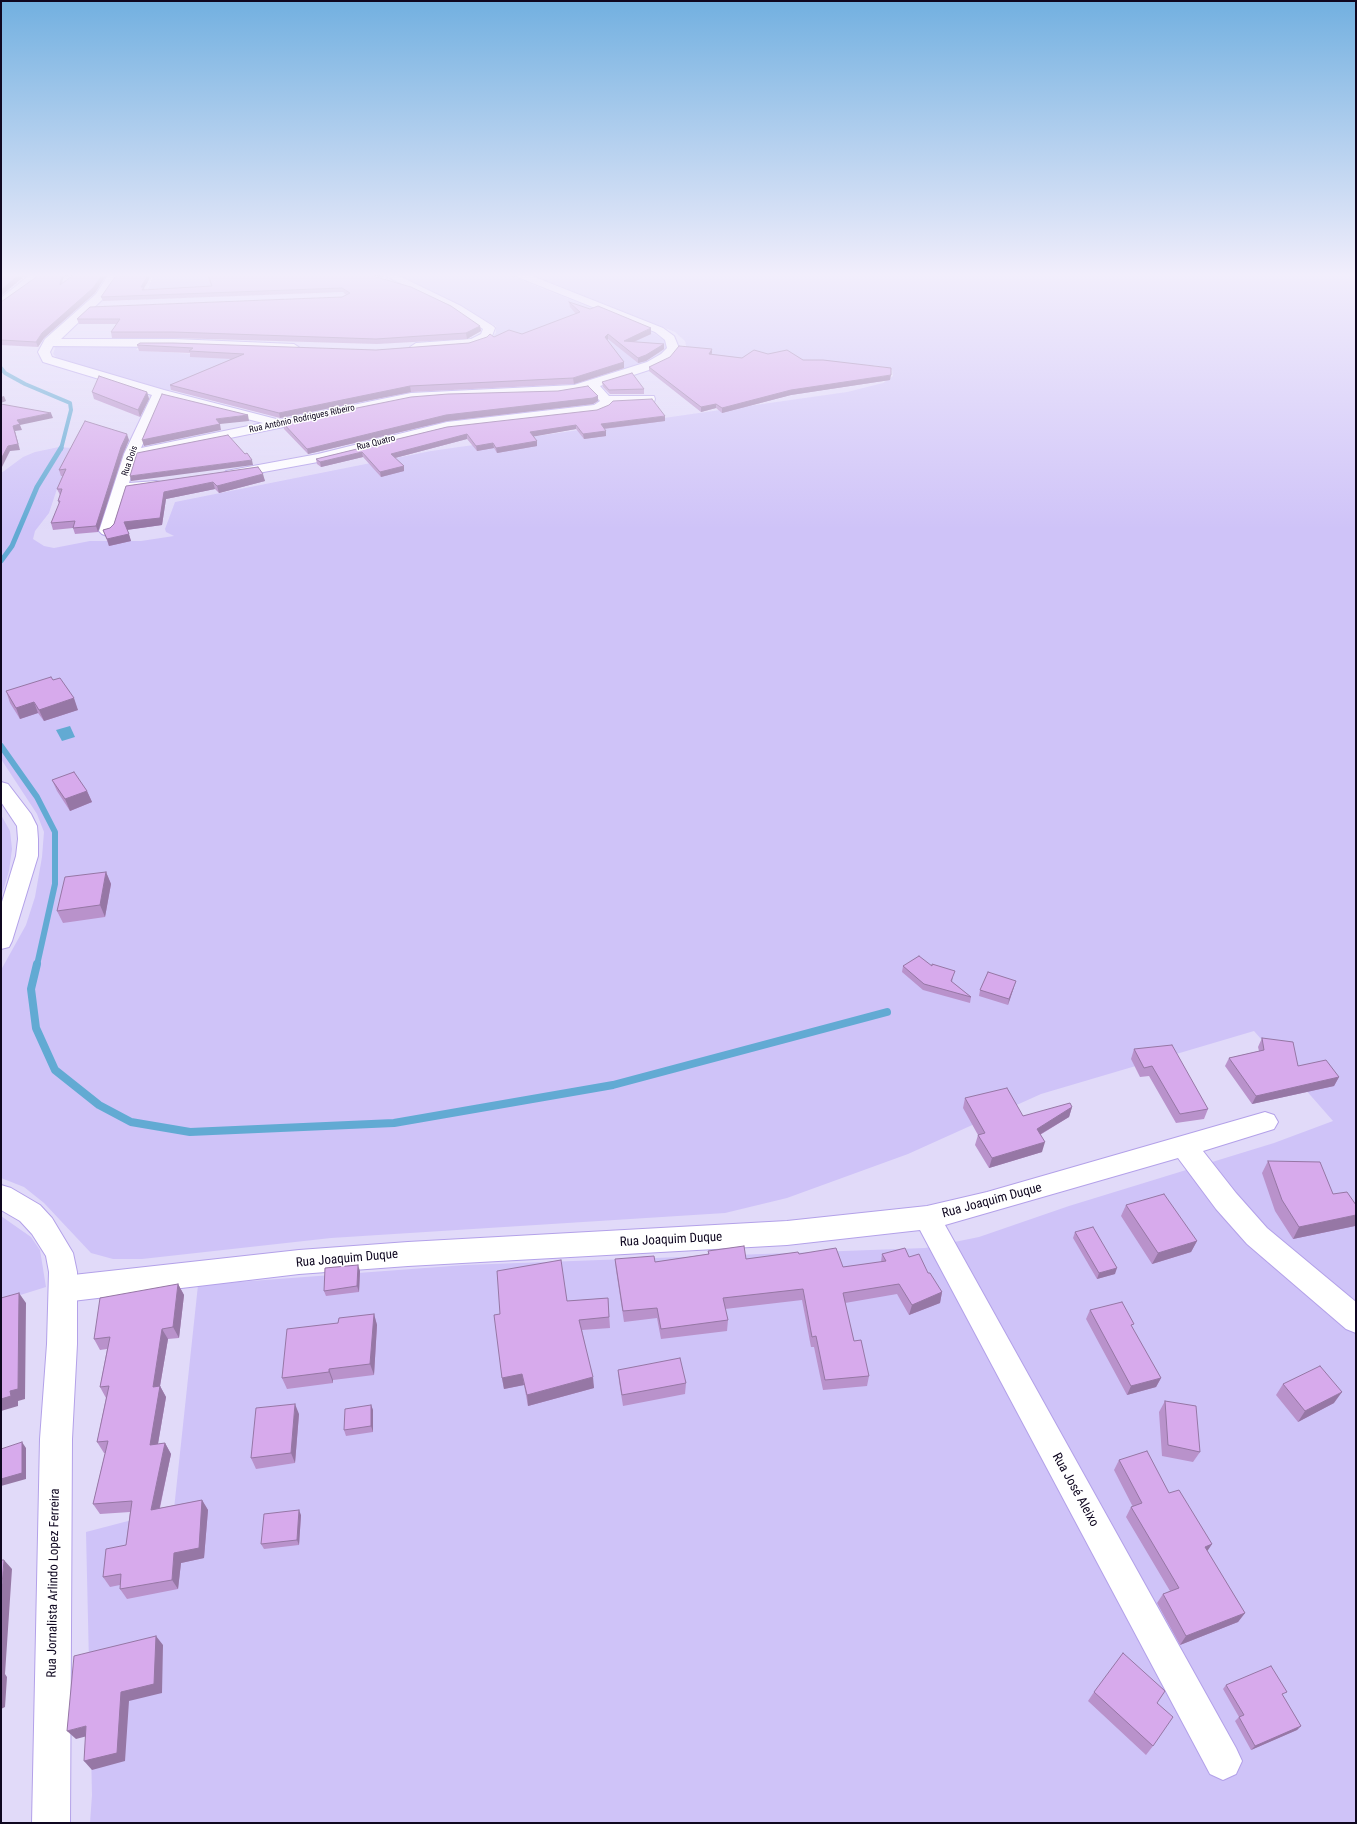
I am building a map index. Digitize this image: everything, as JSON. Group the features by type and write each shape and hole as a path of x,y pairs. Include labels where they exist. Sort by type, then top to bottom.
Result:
{"street":[{"path":"49,359 159,393 282,423"},
{"name":"Rua Antônio Rodrigues Ribeiro","path":"131,454 430,395 558,391 592,385 657,362 661,359"},
{"path":"592,385 606,400 650,399"},
{"name":"Rua Dois","path":"107,531 131,454 159,393"},
{"name":"Rua Quatro","path":"217,476 318,458 447,426 597,409 604,405 606,400"},
{"path":"121,488 169,483"},
{"path":"1,788 21,814 27,826 28,839 27,856 1,941"},
{"name":"Rua Joaquim Duque","path":"64,1289 315,1261 408,1254 787,1233 927,1218 1265,1122"},
{"path":"1184,1146 1226,1201 1257,1236 1356,1320"},
{"name":"Rua Jornalista Arlindo Lopez Ferreira","path":"1,1196 30,1213 51,1239 58,1253 64,1272 62,1344 56,1439 51,1823"},
{"name":"Rua José Aleixo","path":"927,1218 1224,1761"}],"shaded area":[{"path":"58,359 266,359 307,362 330,359 655,359 621,372 603,367 193,381 168,391"},
{"path":"726,359 1356,359 1356,1823 90,1823 92,1795 86,1532 174,1509 198,1285 465,1265 925,1248 979,1237 1069,1206 1274,1143 1333,1121 1254,1031 1041,1094 908,1154 787,1198 725,1213 331,1238 142,1259 113,1259 91,1253 44,1203 24,1187 1,1178 1,970 26,925 35,897 42,857 44,832 37,814 1,759 1,473 23,457 35,452 59,447 72,448 72,458 58,486 49,513 35,531 33,539 44,546 54,548 90,541 141,541 174,536 166,532 165,529 175,502 431,451 847,392 883,383 893,376 892,370 880,366 848,364 763,368"},
{"path":"1,815 10,831 12,849 9,871 1,897"},
{"path":"1,1216 31,1237 40,1250 46,1287 1,1301"}],"water":[{"path":"70,726 75,737 62,741 56,730"}],"building":[{"path":"232,359 622,359 624,362 573,378 410,386 279,413 170,385"},
{"path":"666,359 802,359 823,360 891,368 891,375 791,390 722,408 716,404 701,407 649,367"},
{"path":"632,373 644,389 609,390 602,382"},
{"path":"99,376 147,392 138,410 92,392"},
{"path":"588,386 598,396 593,398 446,415 307,449 283,423 411,397 448,394 558,391"},
{"path":"162,394 248,415 216,419 220,424 142,440"},
{"path":"652,399 665,416 601,424 606,431 583,434 576,425 530,432 537,441 496,448 493,443 476,446 467,434 391,454 404,466 380,472 362,452 320,462 316,459 447,427 597,410 609,405 613,401"},
{"path":"1,404 51,413 17,420 20,424 13,426 18,444 8,446 1,459"},
{"path":"85,421 127,434 121,447 96,526 73,528 75,521 51,523 60,501 58,501 62,489 57,489 66,469 59,470"},
{"path":"228,435 245,454 247,453 252,460 130,476 137,453"},
{"path":"258,467 263,474 217,486 213,482 164,492 160,518 124,522 129,534 107,539 103,530 110,528 114,524 126,486"},
{"path":"51,677 53,680 60,678 74,698 39,710 34,702 16,708 6,691"},
{"path":"74,772 87,791 65,799 52,780"},
{"path":"106,872 100,905 57,911 65,877"},
{"path":"919,956 932,966 932,964 955,971 951,981 971,997 924,984 903,966"},
{"path":"988,972 1016,981 1009,999 980,990"},
{"path":"1262,1038 1293,1042 1298,1066 1326,1060 1339,1077 1256,1096 1229,1058 1264,1050"},
{"path":"1172,1045 1208,1109 1180,1114 1152,1066 1144,1068 1134,1049"},
{"path":"1007,1088 1023,1116 1070,1103 1072,1107 1037,1129 1045,1142 992,1158 978,1135 985,1133 965,1098"},
{"path":"1268,1161 1320,1162 1333,1194 1347,1192 1356,1205 1356,1215 1299,1227 1282,1200"},
{"path":"1164,1194 1197,1241 1158,1253 1126,1205"},
{"path":"1093,1227 1117,1268 1099,1273 1075,1232"},
{"path":"744,1246 746,1259 798,1252 799,1254 836,1248 843,1267 886,1261 882,1254 905,1248 909,1257 919,1254 928,1273 930,1273 942,1292 912,1305 899,1284 843,1293 854,1341 861,1340 869,1376 825,1380 816,1336 812,1337 803,1289 723,1298 728,1320 661,1329 657,1308 623,1311 615,1259 654,1256 655,1262 709,1254 708,1251"},
{"path":"561,1260 567,1301 608,1298 609,1317 579,1320 593,1377 527,1395 522,1374 502,1378 494,1315 500,1314 497,1271"},
{"path":"358,1265 357,1286 324,1291 325,1268"},
{"path":"178,1284 173,1327 162,1329 153,1387 160,1386 150,1445 165,1443 151,1510 202,1500 199,1548 174,1553 172,1580 120,1589 121,1574 103,1577 106,1549 126,1545 132,1501 93,1504 108,1441 97,1442 109,1386 100,1387 110,1337 94,1339 100,1298"},
{"path":"19,1293 18,1389 10,1391 11,1396 1,1399 1,1298"},
{"path":"1122,1302 1134,1324 1131,1325 1161,1378 1131,1386 1090,1310"},
{"path":"374,1314 370,1364 329,1369 329,1372 282,1378 287,1329 338,1323 339,1318"},
{"path":"680,1358 686,1383 622,1395 618,1370"},
{"path":"1320,1366 1342,1392 1305,1411 1283,1384"},
{"path":"1165,1401 1196,1406 1200,1452 1168,1445"},
{"path":"295,1404 291,1453 251,1458 256,1408"},
{"path":"371,1405 371,1426 344,1430 345,1409"},
{"path":"22,1442 22,1473 1,1479 1,1449"},
{"path":"1147,1451 1169,1493 1179,1490 1212,1544 1205,1547 1245,1613 1186,1636 1163,1594 1179,1588 1131,1507 1142,1503 1119,1460"},
{"path":"299,1510 297,1540 261,1544 264,1514"},
{"path":"1,1560 4,1560 1,1597"},
{"path":"156,1636 154,1684 121,1692 117,1753 84,1761 86,1726 67,1731 74,1656"},
{"path":"1123,1653 1165,1691 1157,1703 1173,1717 1153,1746 1094,1692"},
{"path":"1271,1666 1287,1692 1282,1694 1301,1726 1255,1746 1239,1717 1244,1715 1226,1685"}],"waterway":[{"path":"1,368 5,373 25,384 70,403 71,410 61,449"},
{"path":"1,561 12,546 37,487 61,448"},
{"path":"1,746 37,797 55,832 55,884 37,965"},
{"path":"37,964 31,989 36,1028 55,1070 99,1105 131,1122 190,1132 394,1123 613,1085 887,1012"}]}
